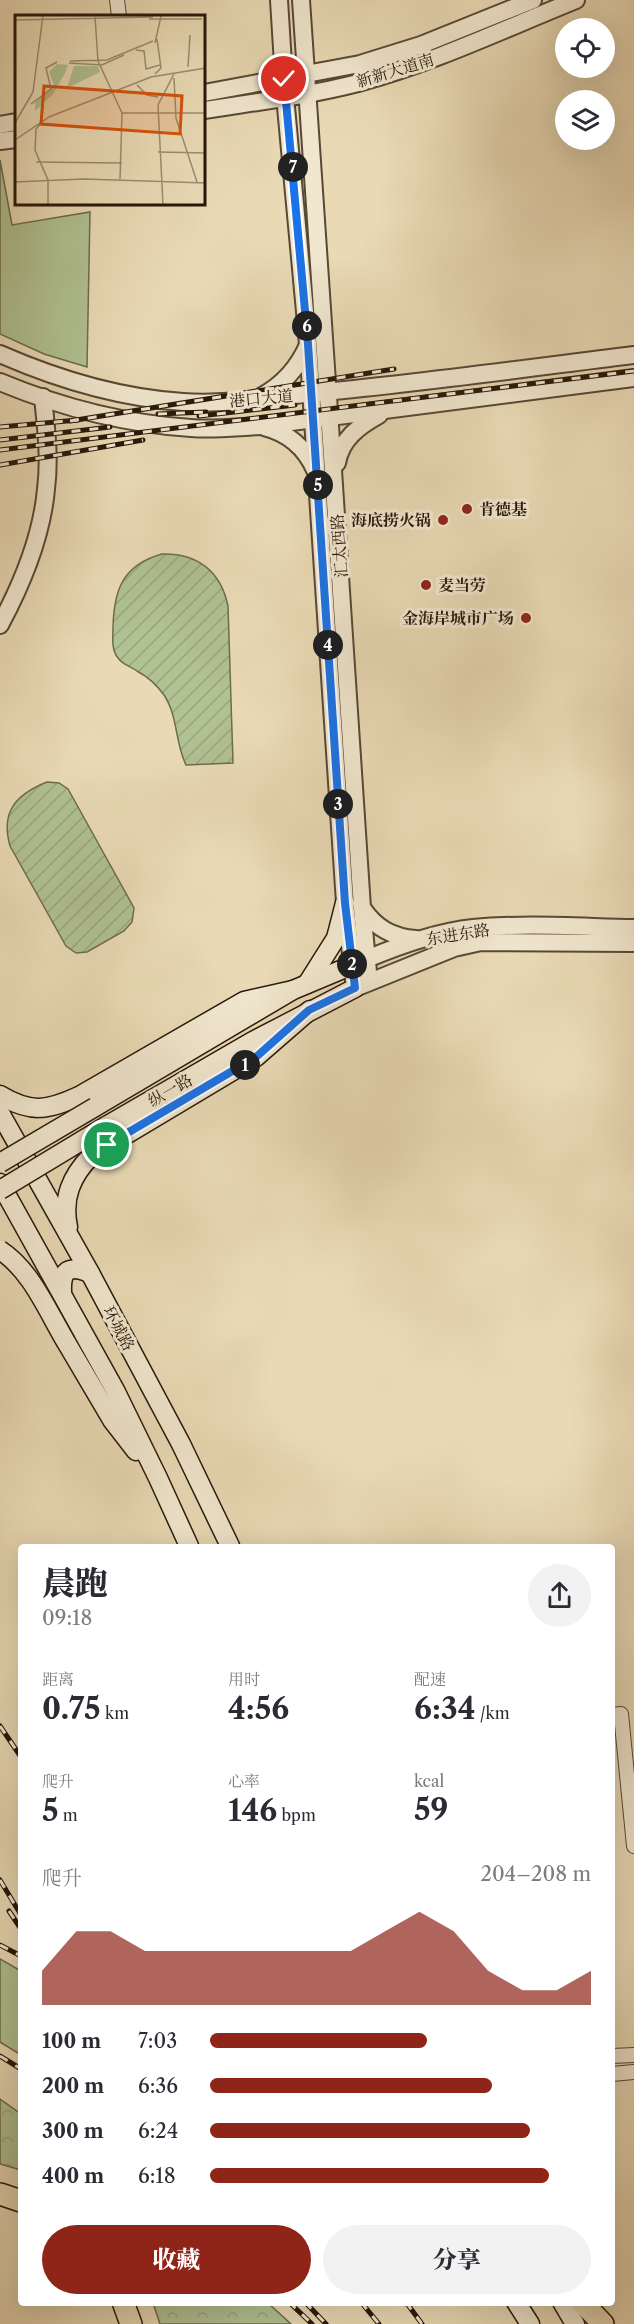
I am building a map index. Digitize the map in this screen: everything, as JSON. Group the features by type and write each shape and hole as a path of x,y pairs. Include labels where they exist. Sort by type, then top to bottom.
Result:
{"main road":[{"path":"0,1095 33,1109 56,1106 79,1096 244,1001 300,987 336,938 353,905"},
{"name":"东进东路","path":"300,987 359,962"},
{"name":"东进东路","path":"309,1010 362,984"},
{"name":"纵一路","path":"0,1163 300,987"},
{"path":"69,1238 65,1208 72,1180 92,1155 256,1057 309,1010"},
{"name":"纵一路","path":"0,1190 106,1126 309,1010"},
{"path":"79,1096 74,1114 81,1131 89,1140 107,1145"},
{"name":"环城路","path":"0,1113 181,1444 229,1544"},
{"path":"0,1153 17,1142"},
{"path":"0,1183 115,1390 188,1544"},
{"path":"0,1250 15,1260 25,1273 112,1420 158,1478"},
{"path":"62,1292 61,1280 64,1273 70,1269 78,1269 90,1274"},
{"path":"0,2193 18,2200"},
{"path":"124,2306 130,2324"},
{"path":"519,2306 530,2324"},
{"path":"564,2306 575,2324"},
{"path":"586,2306 603,2324"}],"street":[{"path":"117,0 119,15"},
{"name":"汇太西路","path":"279,0 308,344 320,392 353,905 362,984"},
{"name":"汇太西路","path":"302,0 326,355 320,392"},
{"name":"新新大道南","path":"206,109 285,88 306,75 360,64 421,45 533,0"},
{"name":"新新大道南","path":"206,93 285,88 308,93 358,82 452,52 576,0"},
{"path":"0,124 15,122"},
{"path":"0,141 15,139"},
{"path":"258,398 281,384 291,374 302,360 308,344"},
{"name":"港口大道","path":"0,354 53,374 108,390 186,402 377,387 634,355"},
{"path":"326,355 335,372 344,379 352,383 377,387"},
{"name":"港口大道","path":"0,382 104,416 191,428 260,426 634,378"},
{"path":"0,625 28,559 46,491 47,444 43,397"},
{"path":"260,426 278,430 288,436 326,475 351,434 389,410"},
{"path":"353,905 375,925 393,935 423,939"},
{"name":"东进东路","path":"359,962 423,939 483,928 528,926 634,928"},
{"name":"东进东路","path":"362,984 454,948 481,942 634,943"},
{"path":"616,1719 634,1846"},
{"path":"615,2056 634,2055"},
{"path":"615,2074 634,2072"}],"green space":[{"path":"0,160 12,225 90,212 87,367 44,354 0,334"},
{"path":"162,554 187,557 197,561 214,574 225,594 228,606 233,763 186,765 182,757 172,712 164,695 149,679 122,662 114,651 114,613 123,580 138,565"},
{"path":"47,782 59,783 68,789 134,908 132,922 124,931 87,952 76,953 66,946 10,846 7,834 9,814 19,798"},
{"path":"0,1959 18,1969 18,2053 0,2042"},
{"path":"0,2099 18,2112 18,2169 0,2164"},
{"path":"154,2306 271,2306 291,2324 160,2324"}],"railway":[{"path":"70,421 394,369"},
{"path":"0,450 634,371"},
{"path":"199,416 295,405"},
{"path":"158,414 206,412"},
{"path":"0,427 78,420"},
{"path":"0,440 110,427"},
{"path":"0,465 143,440"},
{"path":"0,1726 18,1753"},
{"path":"0,1880 18,1910"},
{"path":"9,1911 18,1924"},
{"path":"0,1945 18,1954"},
{"path":"0,2056 18,2067"},
{"path":"293,2306 312,2324"},
{"path":"309,2306 326,2324"},
{"path":"364,2306 379,2324"},
{"path":"409,2306 422,2324"}],"place":[{"name":"肯德基","path":"467,509"},
{"name":"海底捞火锅","path":"443,520"},
{"name":"麦当劳","path":"426,585"},
{"name":"金海岸城市广场","path":"526,618"}],"route":[{"path":"107,1145 256,1057 309,1010 355,988 345,903 308,344 284,79"}]}
